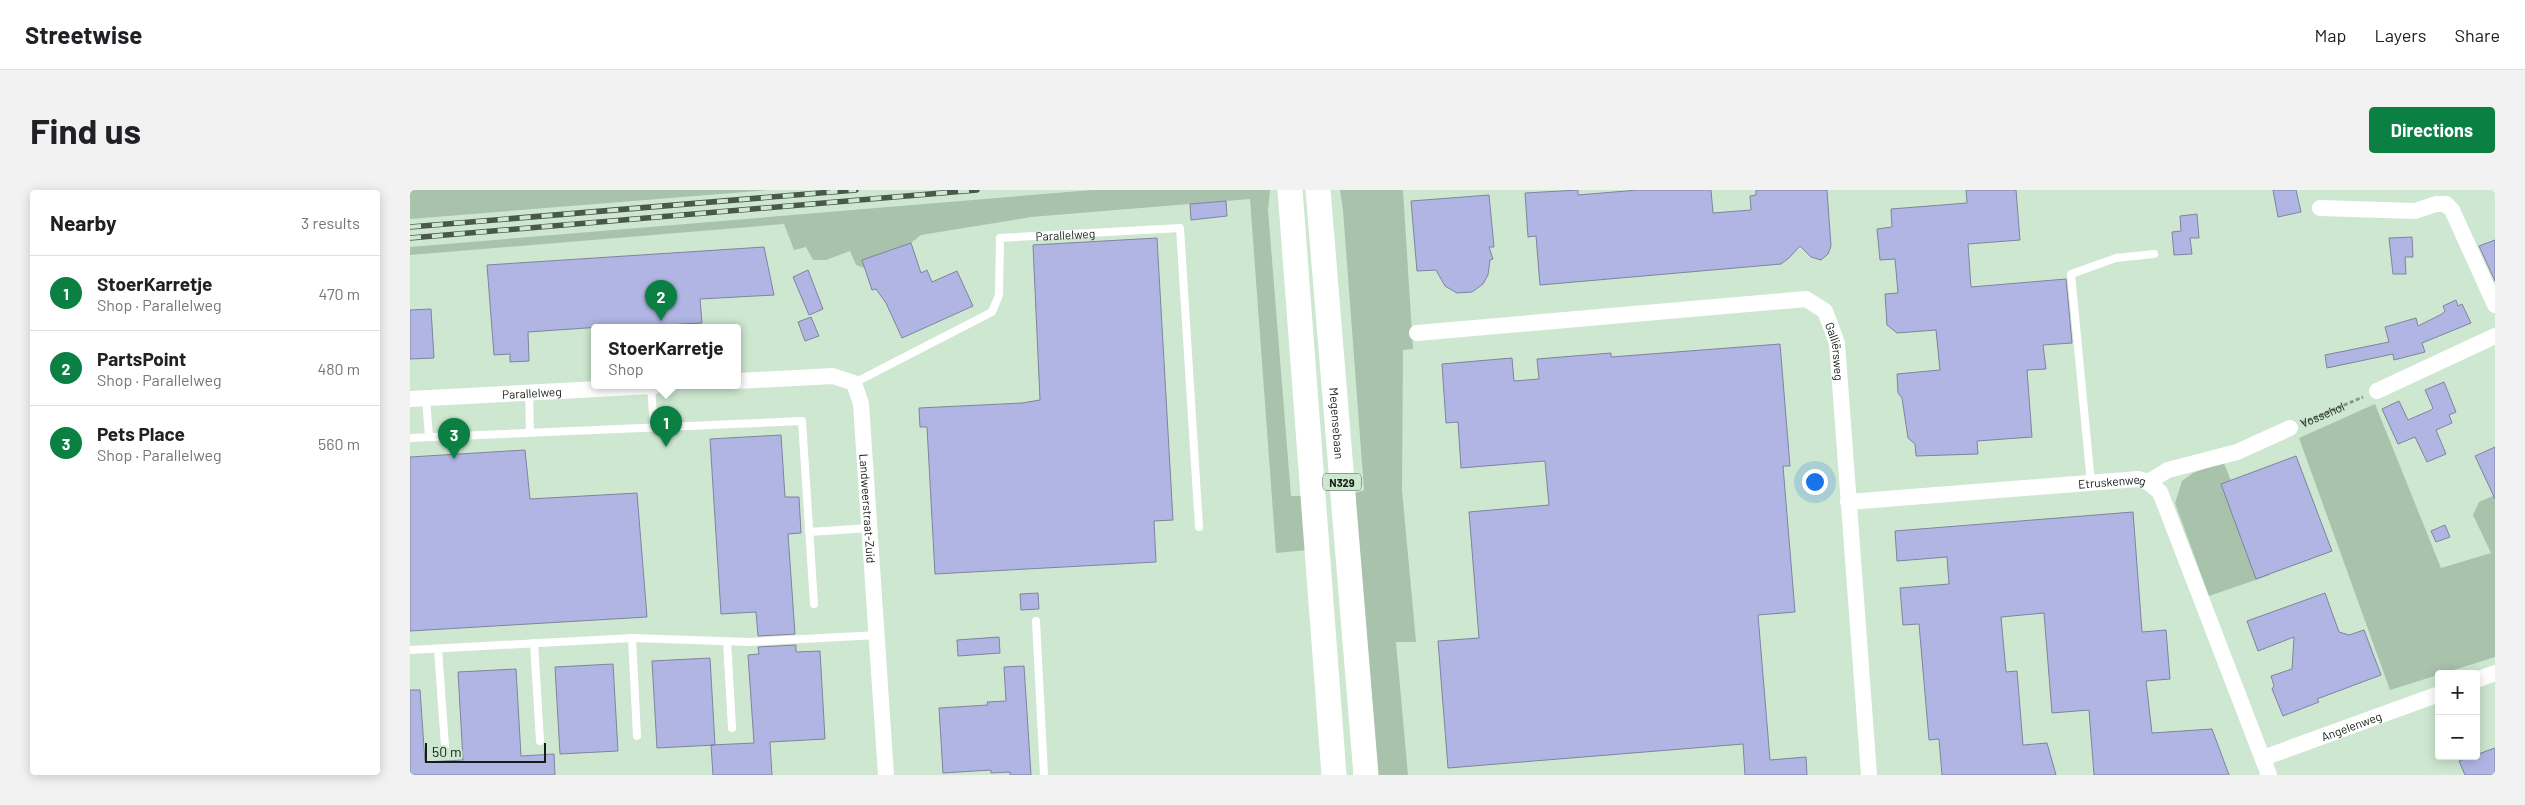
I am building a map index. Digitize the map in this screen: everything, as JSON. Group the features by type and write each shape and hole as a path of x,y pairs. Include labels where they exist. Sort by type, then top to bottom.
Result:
{"main road":[{"name":"N329","path":"1290,190 1334,775"},
{"name":"Megensebaan","path":"1318,190 1366,775"}],"street":[{"path":"2320,208 2415,211 2436,204 2446,204 2452,210 2495,305"},
{"name":"Galliërsweg","path":"1417,333 1806,299 1825,311 1837,343 1869,775"},
{"path":"2377,390 2495,336"},
{"path":"741,381 832,376 854,383"},
{"name":"Landweerstraat-Zuid","path":"854,383 862,404 886,775"},
{"name":"Parallelweg","path":"418,398 591,389"},
{"name":"Vossehol","path":"2148,482 2168,470 2237,452 2290,428"},
{"name":"Etruskenweg","path":"1848,502 2138,479 2148,482 2160,492 2269,775"},
{"path":"2480,679 2495,673"},
{"name":"Angelenweg","path":"2263,758 2435,695"}],"lane":[{"name":"Parallelweg","path":"854,383 992,312 999,295 1000,238 1180,228 1199,527"},
{"path":"2091,483 2071,274 2116,258 2154,254"},
{"path":"653,389 654,427"},
{"path":"529,392 530,432"},
{"path":"418,398 429,437"},
{"path":"410,438 802,421 814,604"},
{"path":"809,532 871,528"},
{"path":"1036,621 1044,775"},
{"path":"410,650 632,638 749,642 878,635"},
{"path":"632,638 637,736"},
{"path":"727,641 732,728"},
{"path":"534,643 540,741"},
{"path":"438,649 444,746"}],"path":[{"name":"Vossehol","path":"2290,428 2377,390"}],"green space":[{"path":"410,190 769,190 410,219"},
{"path":"1092,190 1270,190 1268,210 1291,496 1301,496 1309,550 1276,553 1250,199 1031,217 921,235 911,243 864,268 856,265 850,251 826,260 813,260 806,247 794,250 784,224 410,255 410,247"},
{"path":"1340,190 1403,190 1413,349 1403,350 1402,490 1416,642 1396,642 1408,775 1372,775 1355,493 1364,490"},
{"path":"2375,404 2441,568 2491,553 2473,515 2479,502 2495,495 2495,657 2454,670 2435,670 2435,676 2390,690 2299,438"},
{"path":"2223,461 2270,575 2209,596 2175,503 2182,481 2193,473"}],"building":[{"path":"1578,190 1578,195 1638,190 1711,190 1713,213 1751,210 1750,196 1756,195 1756,190 1827,190 1831,246 1828,254 1821,260 1811,257 1800,246 1781,264 1540,285 1536,236 1528,237 1525,193"},
{"path":"1966,190 2016,190 2020,240 1968,244 1971,287 2066,279 2072,343 2043,345 2046,369 2027,370 2032,437 1977,441 1978,454 1916,456 1915,444 1908,438 1902,398 1898,393 1897,374 1940,370 1936,330 1897,333 1887,325 1885,294 1898,293 1895,259 1880,260 1877,229 1892,227 1891,209 1967,203"},
{"path":"2273,190 2296,190 2301,212 2278,217"},
{"path":"1489,195 1494,247 1489,247 1493,259 1490,260 1488,275 1483,284 1472,292 1457,293 1445,286 1436,270 1417,271 1411,201"},
{"path":"1226,201 1227,216 1191,220 1190,204"},
{"path":"2197,214 2199,238 2190,238 2192,254 2174,255 2172,232 2181,231 2180,216"},
{"path":"2412,237 2413,257 2405,257 2406,274 2393,274 2389,238"},
{"path":"1157,238 1173,520 1154,521 1156,562 935,574 927,427 920,427 919,408 1022,403 1040,400 1033,245"},
{"path":"2495,240 2495,281 2479,246"},
{"path":"911,243 921,273 927,270 932,282 957,271 973,306 902,338 886,303 876,289 872,290 862,260"},
{"path":"764,247 774,295 700,299 702,323 591,324 591,328 528,332 529,361 510,362 510,354 494,355 487,265"},
{"path":"808,270 823,309 809,315 793,277"},
{"path":"2456,300 2458,306 2462,304 2471,323 2422,343 2425,352 2394,360 2393,354 2327,368 2325,355 2389,342 2385,327 2416,318 2418,326 2442,314 2445,311 2443,306"},
{"path":"431,309 434,358 410,359 410,310"},
{"path":"811,317 819,336 805,341 798,322"},
{"path":"1780,344 1790,466 1783,466 1795,612 1758,615 1770,760 1806,757 1807,775 1745,775 1743,744 1448,768 1438,641 1479,638 1469,512 1549,505 1545,461 1461,468 1458,422 1446,423 1442,364 1512,358 1514,381 1539,379 1537,359 1611,353 1611,357"},
{"path":"2444,382 2456,412 2449,415 2452,423 2436,430 2446,454 2427,462 2415,437 2398,444 2382,409 2399,401 2408,420 2431,410 2433,408 2425,390"},
{"path":"781,435 785,497 799,497 801,533 788,534 795,634 758,636 756,612 721,614 710,439"},
{"path":"2495,447 2495,499 2475,456"},
{"path":"525,450 530,499 637,493 647,617 410,631 410,457"},
{"path":"2296,456 2332,551 2256,579 2221,484"},
{"path":"2133,512 2142,632 2166,630 2170,679 2146,681 2152,733 2212,729 2229,775 2094,775 2089,710 2052,713 2044,613 2001,617 2006,672 2017,671 2023,745 2047,743 2056,775 1942,775 1939,739 1929,740 1919,624 1903,625 1900,588 1949,584 1947,557 1897,561 1895,531"},
{"path":"2445,525 2450,537 2436,542 2431,531"},
{"path":"1038,593 1039,609 1021,610 1020,594"},
{"path":"2325,593 2339,632 2349,635 2364,630 2381,675 2317,699 2319,702 2283,716 2272,689 2274,686 2271,676 2292,669 2294,637 2258,651 2247,621"},
{"path":"999,637 1000,653 958,656 957,640"},
{"path":"796,645 796,652 820,651 825,739 770,742 772,775 713,775 711,745 754,743 748,655 759,654 758,647"},
{"path":"710,658 715,745 657,748 652,661"},
{"path":"613,664 618,751 560,754 555,667"},
{"path":"1024,666 1031,775 1010,775 1010,772 991,773 991,770 943,773 939,708 988,705 987,702 1006,701 1004,667"},
{"path":"516,669 521,756 554,754 555,775 410,775 410,690 420,690 425,762 463,760 458,672"},
{"path":"2495,748 2495,775 2465,775 2459,761 2480,760 2480,753"}],"railway":[{"path":"410,227 856,190"},
{"path":"410,238 977,190"}],"place":[{"name":"PartsPoint","path":"661,321"},
{"name":"StoerKarretje","path":"666,447"},
{"name":"Pets Place","path":"454,459"}]}
